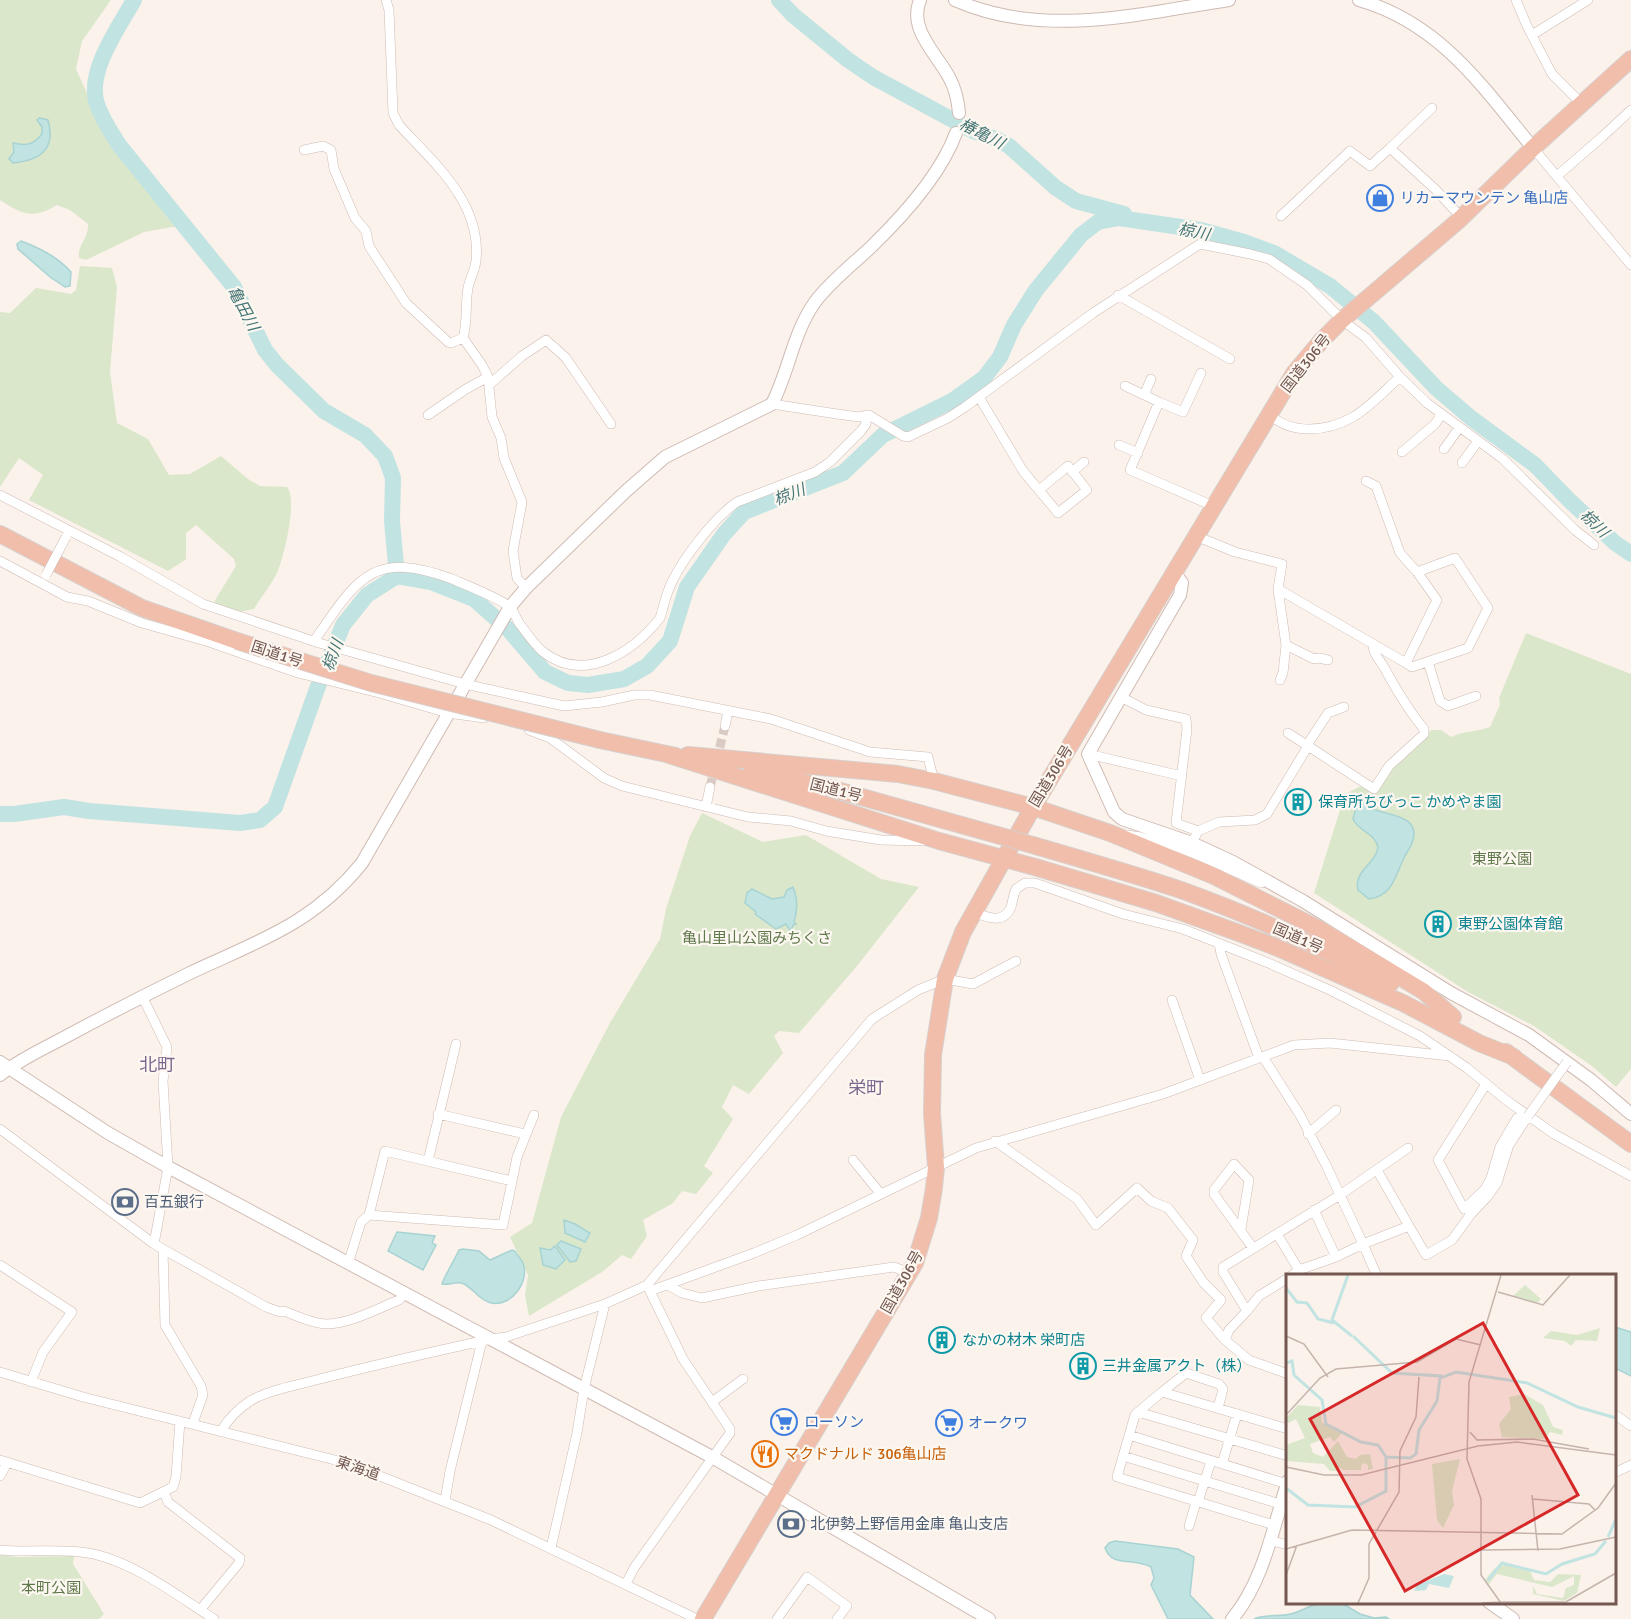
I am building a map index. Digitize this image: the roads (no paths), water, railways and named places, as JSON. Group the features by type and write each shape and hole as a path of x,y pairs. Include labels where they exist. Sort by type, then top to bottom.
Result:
{"highway":[{"name":"国道306号","path":"703,1619 909,1273 921,1248 929,1218 936,1167 932,1113 933,1054 945,979 973,912 1033,807 1295,372 1342,320 1461,217 1631,59"},
{"name":"国道1号","path":"0,534 142,608 370,683 600,740 826,787 1036,846 1180,890 1252,918 1369,972 1453,1017 1514,1057 1631,1143"},
{"path":"666,754 705,755 889,773 934,781 1033,807 1110,833 1214,876 1323,931 1423,991 1453,1017"},
{"path":"666,754 939,841 1155,903 1278,948 1403,1003 1479,1043 1514,1057"}],"street":[{"path":"386,0 389,10 394,117 452,183 473,221 476,265 468,285 463,338 482,365 489,381 492,417 501,438 504,458 522,502 513,552 518,578 525,588"},
{"path":"389,10 395,0"},
{"path":"772,404 808,313 825,291 902,215 946,155 956,134 959,113 957,96 950,77 921,33 917,16 920,0"},
{"path":"955,0 996,15 1059,22 1102,20 1229,0"},
{"path":"1359,0 1390,11 1434,37 1467,68 1631,265"},
{"path":"1516,0 1552,74 1583,105"},
{"path":"1532,35 1588,0"},
{"path":"1281,216 1350,151 1370,166 1432,108"},
{"path":"1557,176 1631,110"},
{"path":"304,150 323,146 331,150 334,169 355,218 366,231 369,246 406,303 447,342 451,344 463,338"},
{"path":"1390,148 1435,189 1461,217"},
{"path":"3,1068 142,996 283,930 303,919 330,898 362,863 492,638 525,588 626,490 666,457 772,404 859,417 870,416 908,437 948,418 980,397 1118,295 1200,244 1269,259 1307,285 1342,320 1366,338 1400,377 1441,415 1511,467 1575,530 1594,545"},
{"path":"1118,295 1230,359"},
{"path":"428,415 466,388 489,381 546,340 566,358 611,424"},
{"path":"1125,386 1183,412 1200,373"},
{"path":"1269,414 1276,421 1297,428 1319,429 1335,425 1358,413 1400,377"},
{"path":"1144,395 1150,379"},
{"path":"980,397 1023,471 1058,513 1087,490 1068,466 1039,490"},
{"path":"1159,402 1130,470 1214,506"},
{"path":"1402,452 1435,424 1441,415"},
{"path":"316,642 356,584 383,568 404,567 429,571 462,583 510,608 544,653 561,661 589,665 609,660 630,648 660,618 671,583 680,568 727,509 737,502 815,472 830,462 861,431 870,416"},
{"path":"1444,449 1459,428"},
{"path":"1462,463 1478,441"},
{"path":"1119,445 1138,453"},
{"path":"1072,472 1084,462"},
{"path":"1366,481 1376,486 1400,553 1437,600 1406,663"},
{"path":"0,495 68,534 203,604 316,642 465,684 564,706 602,702 634,694 650,695 771,719 870,752 928,757 934,781"},
{"path":"44,580 68,534"},
{"path":"1196,536 1235,552 1282,564 1278,589 1287,645 1280,680"},
{"path":"1278,589 1412,667 1468,648 1488,608 1455,558 1417,572"},
{"path":"0,561 44,580 67,597 88,601 142,623 331,681 448,713 486,718 535,732 550,738 604,778 652,794 748,817 791,822 826,831 881,840 939,841"},
{"path":"1088,754 1180,595 1182,583 1175,573"},
{"path":"1288,733 1374,789 1389,766 1424,734 1424,729 1402,700 1386,670 1373,652 1373,644"},
{"path":"1287,645 1314,659 1328,660"},
{"path":"1428,662 1440,701 1448,706 1476,696"},
{"path":"1121,697 1146,710 1186,719 1176,823 1198,831"},
{"path":"1192,843 1198,831 1219,822 1255,820 1266,814 1328,713 1344,707"},
{"path":"725,726 728,711"},
{"path":"1088,754 1182,776"},
{"path":"1088,754 1114,812 1122,819 1192,843 1233,862 1303,901 1451,993 1528,1035 1567,1062 1631,1114"},
{"path":"706,807 710,788"},
{"path":"1110,833 1140,836 1162,843 1303,901"},
{"path":"973,912 992,920 1002,917 1008,913 1016,889 1025,883 1035,883 1123,914 1183,929 1219,943 1332,991 1420,1036 1554,1134 1631,1176"},
{"path":"1219,943 1221,954 1261,1057 1300,1116 1326,1165 1377,1274"},
{"path":"648,1288 872,1019 918,990 945,979 973,984 1016,961"},
{"path":"142,996 167,1047 163,1081 168,1167 159,1247 165,1324 201,1386 203,1395 193,1423"},
{"path":"1172,1000 1200,1080"},
{"path":"222,1431 229,1418 265,1394 339,1374 506,1337 648,1288 668,1286 787,1239 880,1193 995,1141 1163,1094 1294,1045 1322,1043 1450,1056"},
{"path":"428,1161 456,1044"},
{"path":"1377,1170 1426,1255 1452,1240 1497,1183 1509,1144 1567,1062"},
{"path":"3,1068 168,1167 486,1340 712,1457 989,1619"},
{"path":"1486,1084 1438,1161 1464,1209 1485,1189 1491,1178 1500,1147 1517,1118"},
{"path":"1308,1134 1336,1110"},
{"path":"438,1114 525,1134"},
{"path":"369,1215 503,1225 517,1157 534,1115"},
{"path":"0,1129 159,1247 266,1306 313,1322 326,1324 349,1320 399,1300 405,1294"},
{"path":"995,1141 1077,1199 1096,1225 1137,1188 1151,1201 1168,1208 1193,1240 1186,1256 1203,1282 1221,1300 1206,1318 1249,1360 1286,1374"},
{"path":"1247,1311 1223,1267 1340,1195 1408,1148"},
{"path":"348,1264 361,1222 369,1215 385,1151 512,1181"},
{"path":"853,1160 880,1193"},
{"path":"1241,1229 1249,1180 1234,1164 1214,1190 1214,1194 1253,1248"},
{"path":"1314,1210 1336,1257"},
{"path":"1277,1234 1293,1274 1409,1226"},
{"path":"0,1265 72,1312 43,1352 31,1382"},
{"path":"668,1286 682,1293 702,1298 758,1286 894,1267 909,1273"},
{"path":"1226,1340 1229,1330 1259,1296 1286,1279"},
{"path":"626,1584 634,1568 730,1433 730,1429 683,1359 648,1288"},
{"path":"551,1548 577,1433 584,1389 605,1304"},
{"path":"445,1501 450,1471 486,1340"},
{"name":"東海道","path":"0,1372 31,1382 347,1463 491,1520 697,1619"},
{"path":"1218,1408 1223,1389 1219,1384 1186,1373 1135,1415 1117,1477 1274,1525"},
{"path":"712,1402 743,1379"},
{"path":"1162,1392 1286,1429"},
{"path":"1138,1412 1286,1456"},
{"path":"1222,1464 1238,1414"},
{"path":"1616,1415 1631,1425"},
{"path":"0,1476 3,1461 140,1503 173,1487 176,1477 180,1421"},
{"path":"1129,1435 1286,1482"},
{"path":"1123,1456 1280,1504"},
{"path":"1189,1526 1211,1461"},
{"path":"1616,1471 1631,1465"},
{"path":"1232,1619 1259,1572 1286,1485"},
{"path":"164,1492 168,1502 240,1558 240,1563 200,1610"},
{"path":"1269,1540 1286,1545"},
{"path":"0,1550 72,1551 103,1556 129,1566 214,1619"},
{"path":"777,1619 807,1577 847,1606 837,1619"},
{"path":"1492,1604 1513,1619"}],"water":[{"path":"39,118 48,120 50,139 48,146 38,156 13,163 9,159 14,152 13,143 29,144 42,134 42,127 37,120"},
{"path":"21,241 48,253 66,267 71,272 70,286 65,287 50,277 18,249 17,244"},
{"path":"1361,804 1406,820 1411,824 1414,835 1392,885 1383,894 1369,899 1358,890 1357,883 1378,847 1373,838 1353,819 1356,807"},
{"path":"793,887 797,908 794,922 796,924 793,925 791,932 786,924 776,929 755,914 756,912 745,903 747,893 752,889 772,899 784,897 787,890"},
{"path":"564,1220 590,1233 585,1242 565,1233"},
{"path":"397,1232 435,1236 432,1243 436,1245 423,1270 388,1251"},
{"path":"561,1241 581,1249 576,1261 570,1262 557,1245"},
{"path":"555,1246 565,1260 556,1269 543,1265 540,1248 550,1250"},
{"path":"459,1250 479,1251 490,1260 512,1250 515,1251 523,1263 524,1270 524,1277 518,1291 506,1301 491,1303 461,1283 442,1284"},
{"path":"1616,1327 1631,1332 1631,1376 1616,1368"},
{"path":"1115,1541 1178,1549 1194,1557 1190,1595 1213,1619 1168,1619 1151,1585 1154,1578 1151,1567 1113,1558 1105,1548 1109,1543"},
{"path":"1344,1604 1360,1614 1389,1619 1254,1619 1298,1612 1315,1605"}],"waterway":[{"name":"亀田川","path":"134,0 100,64 95,91 101,115 119,145 234,287 265,350 277,365 324,411 365,435 385,456 393,478 392,521 397,576"},
{"name":"椿亀川","path":"779,0 793,15 848,60 873,77 973,131 1009,146 1056,188 1076,201 1124,214"},
{"name":"椋川","path":"0,814 64,807 240,823 260,820 275,807 317,689 343,625 367,595 397,576 431,582 474,599 509,630 545,672 568,683 588,685 624,679 647,666 670,641 687,587 724,534 744,512 843,473 883,435 952,401 984,378 1000,357 1014,325 1036,290 1081,235 1098,222 1119,218 1201,230 1244,242 1274,253 1330,286 1374,322 1436,388 1471,418 1535,465 1615,543 1631,554"}],"tunnel":[{"path":"710,787 725,726"}],"place":[{"name":"リカーマウンテン 亀山店","path":"1380,198"},
{"name":"保育所ちびっこ かめやま園","path":"1298,802"},
{"name":"東野公園体育館","path":"1438,924"},
{"name":"百五銀行","path":"125,1202"},
{"name":"なかの材木 栄町店","path":"942,1340"},
{"name":"三井金属アクト（株）","path":"1083,1366"},
{"name":"ローソン","path":"784,1422"},
{"name":"オークワ","path":"949,1423"},
{"name":"マクドナルド 306亀山店","path":"765,1454"},
{"name":"北伊勢上野信用金庫 亀山支店","path":"791,1524"}],"district":[{"name":"北町","path":"157,1065"},
{"name":"栄町","path":"866,1088"}],"park label":[{"name":"東野公園","path":"1502,859"},
{"name":"亀山里山公園みちくさ","path":"757,938"},
{"name":"本町公園","path":"51,1588"}]}
